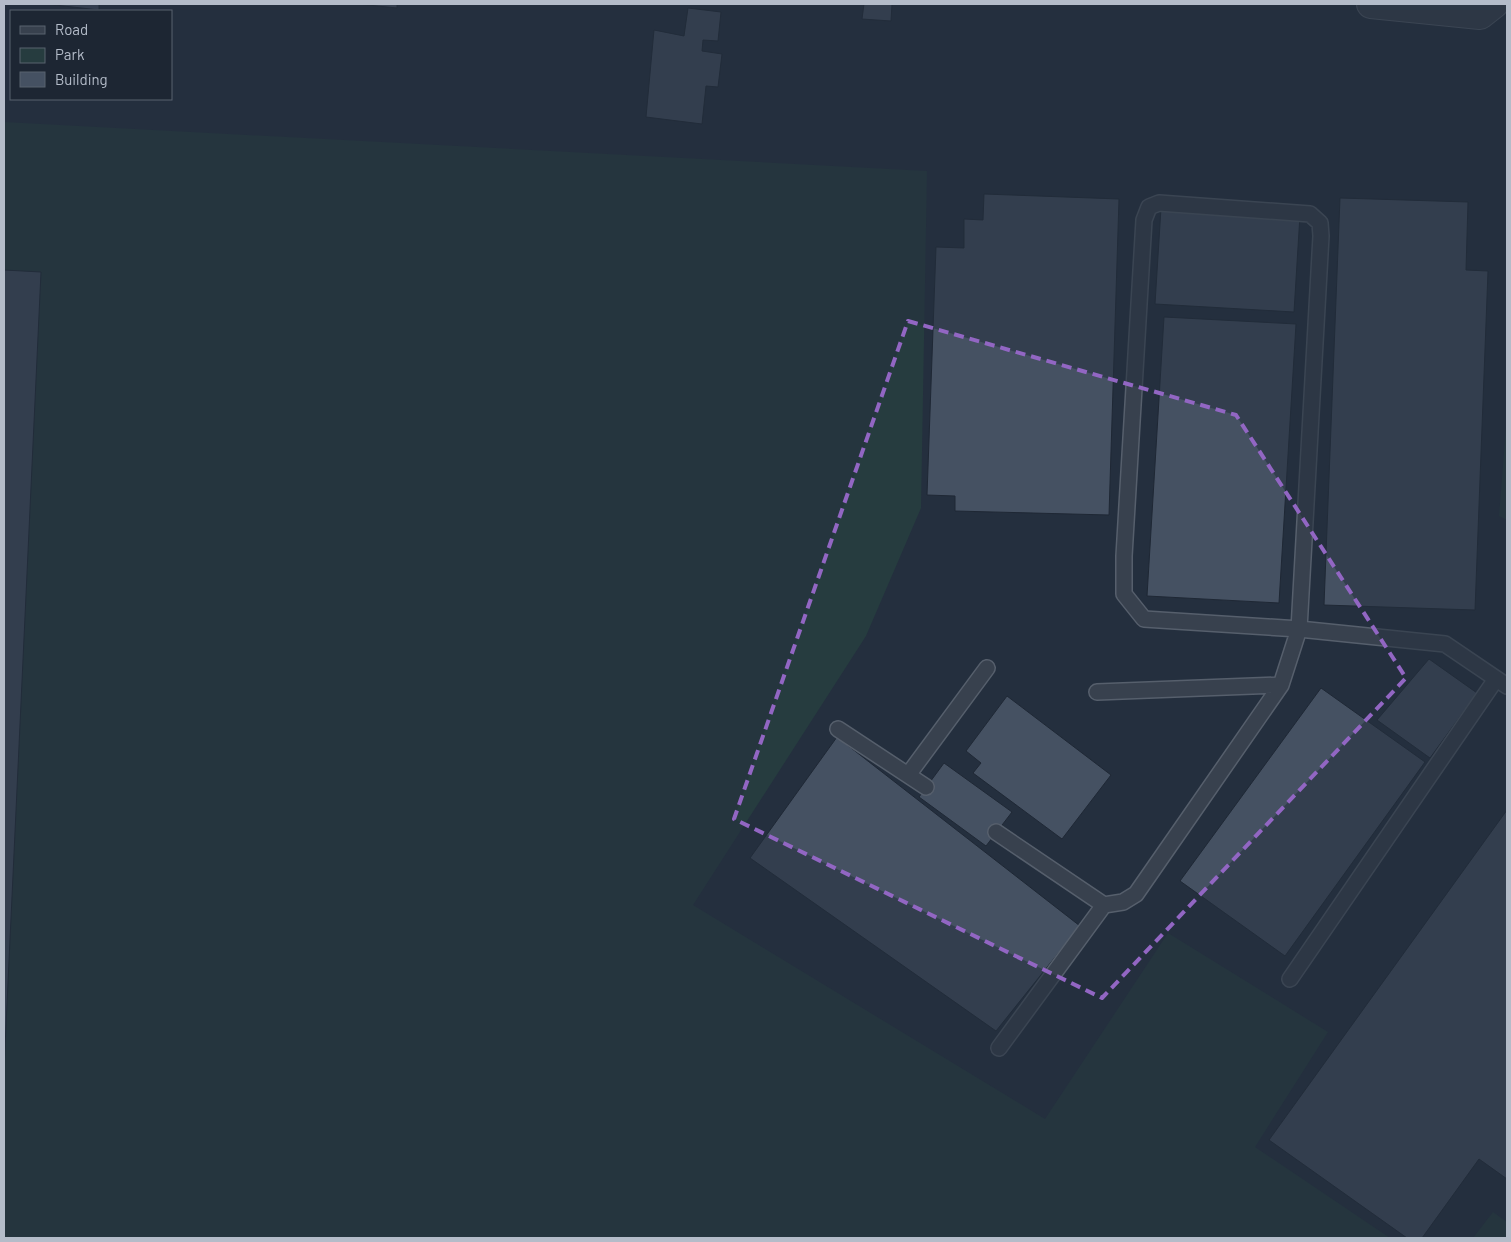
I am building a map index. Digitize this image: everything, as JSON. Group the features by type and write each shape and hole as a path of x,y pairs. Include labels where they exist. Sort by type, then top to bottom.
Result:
{"street":[{"path":"1371,4 1487,10"}],"lane":[{"path":"996,832 1104,905 1123,902 1136,894 1281,685 1299,629 1321,236 1320,223 1310,214 1159,202 1148,208 1144,220 1124,556 1124,594 1144,620 1299,629 1445,644 1502,683 1290,979"},
{"path":"908,775 987,668"},
{"path":"1097,692 1281,685"},
{"path":"838,729 926,787"},
{"path":"999,1048 1104,905"}],"highlighted area":[{"path":"908,321 1236,415 1406,678 1102,998 734,819"}],"green space":[{"path":"4,122 927,171 921,508 866,636 693,905 1045,1119 1168,933 1328,1032 1255,1147 1390,1238 4,1238"},
{"path":"1507,414 1507,520 1499,516"},
{"path":"1493,1212 1507,1222 1507,1238 1473,1238"}],"building":[{"path":"46,4 99,4 99,10"},
{"path":"358,4 397,4 397,8"},
{"path":"864,4 892,4 891,21 862,19"},
{"path":"688,8 721,12 718,41 703,40 702,51 722,54 718,87 706,86 702,124 646,117 654,30 684,36"},
{"path":"984,194 1119,199 1109,515 955,511 955,496 927,495 936,247 964,248 964,219 983,220"},
{"path":"1340,198 1468,202 1466,270 1488,271 1475,610 1324,605"},
{"path":"1161,208 1300,215 1294,312 1155,304"},
{"path":"4,270 41,272 4,1069"},
{"path":"1164,317 1296,324 1279,603 1147,596"},
{"path":"1429,659 1477,693 1430,758 1377,720"},
{"path":"1321,688 1425,762 1285,956 1180,881"},
{"path":"1007,696 1111,775 1062,839 973,773 981,763 966,751"},
{"path":"837,737 1080,926 996,1031 750,858"},
{"path":"944,763 1012,812 986,846 919,797"},
{"path":"1507,810 1507,1179 1479,1159 1422,1238 1407,1238 1269,1140"}]}
